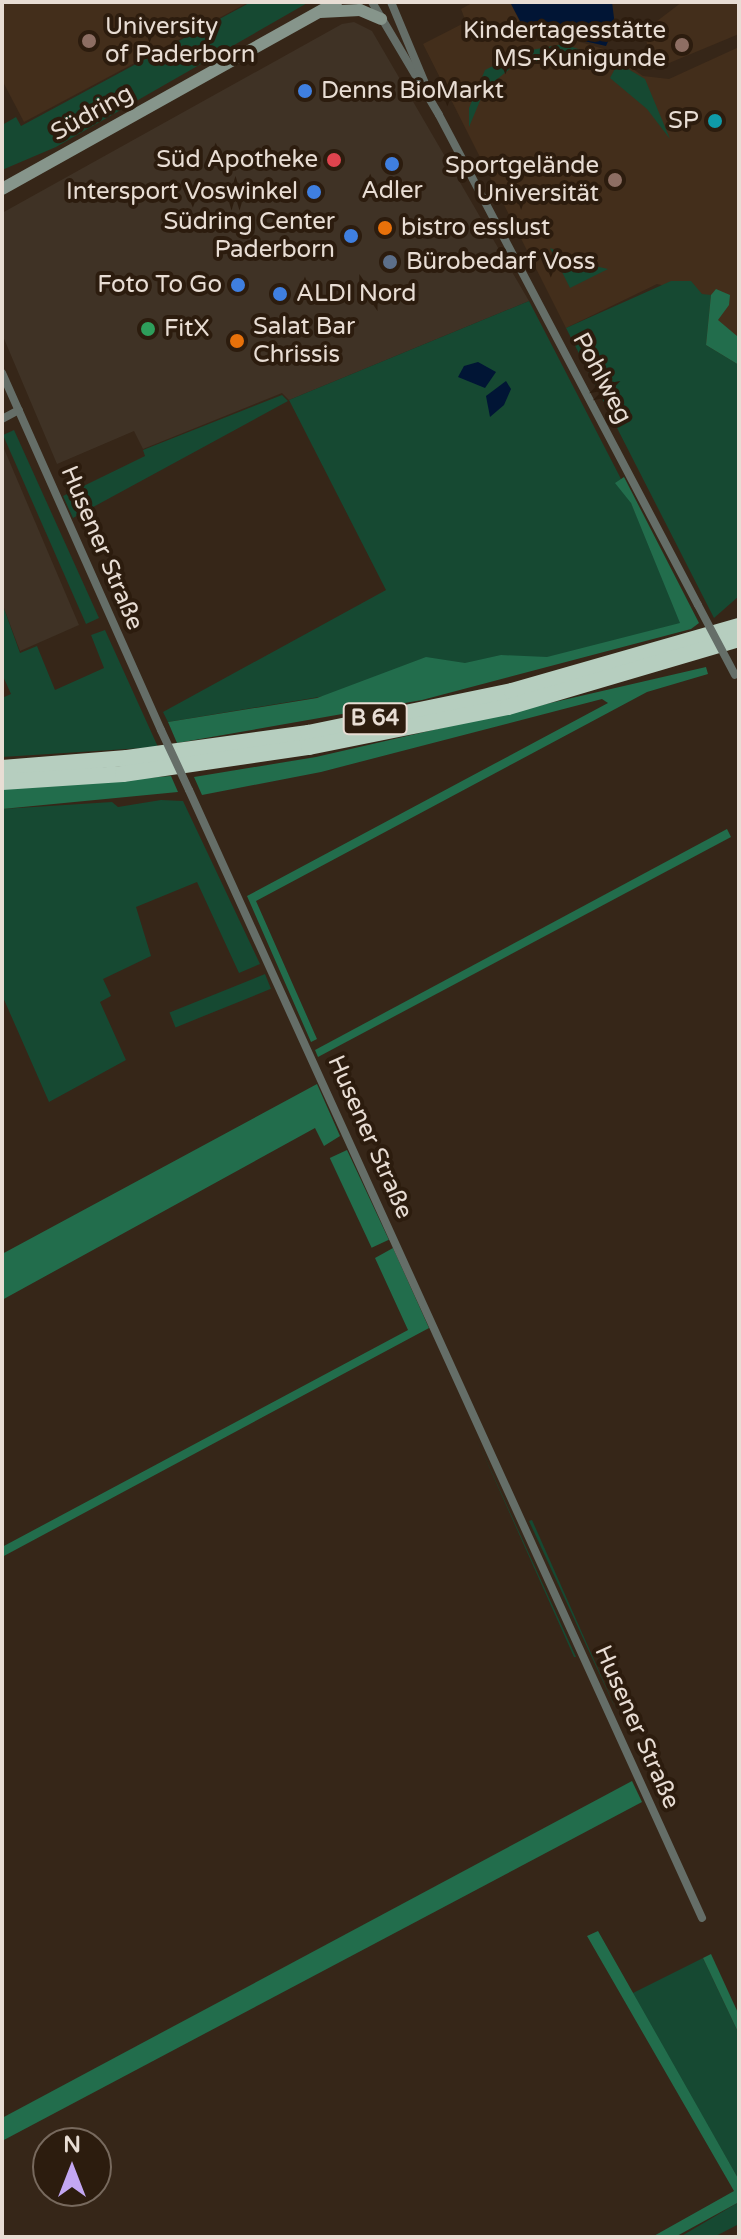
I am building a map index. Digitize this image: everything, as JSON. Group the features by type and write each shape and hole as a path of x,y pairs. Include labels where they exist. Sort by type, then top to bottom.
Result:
{"highway":[{"name":"B 64","path":"2,768 158,755 308,733 512,691 739,626"},
{"name":"B 64","path":"2,782 138,772 309,747 508,707 739,639"}],"main road":[{"name":"Südring","path":"2,189 332,3"},
{"path":"313,13 360,10 381,19"}],"street":[{"name":"Pohlweg","path":"372,2 427,93 737,679"},
{"name":"Pohlweg","path":"391,2 427,93"},
{"name":"Husener Straße","path":"2,373 161,730 702,1918"},
{"path":"2,419 19,410"}],"shaded area":[{"name":"University of Paderborn","path":"2,2 249,2 24,122 2,80"},
{"name":"Sportgelände Universität","path":"474,2 510,2 530,42 563,37 604,49 643,76 669,79 739,47 739,365 706,345 702,294 657,284 566,328 423,44 466,22 461,9"},
{"name":"Kindertagesstätte MS-Kunigunde","path":"682,2 739,2 739,34 662,66 650,57 644,31"},
{"path":"354,22 372,31 529,301 289,400 282,393 143,449 134,431 57,464 2,334 2,213 342,24"},
{"path":"2,444 79,625 20,651 2,603"}],"green space":[{"path":"251,2 309,2 56,147 2,170 2,125 16,117 21,126"},
{"path":"563,44 612,60 603,75 581,65 548,61 512,67 485,89 469,127 469,108 485,70 521,52"},
{"path":"618,63 645,79 670,139 647,109 610,78"},
{"path":"550,248 586,264 608,269 570,288"},
{"path":"671,281 691,281 702,294 711,295 706,345 739,365 739,596 714,618 566,328"},
{"path":"716,289 730,295 729,305 718,320 737,336 739,365 706,345 711,295"},
{"path":"529,301 620,477 680,616 694,614 697,620 547,659 168,722 163,712 386,590 289,400"},
{"path":"282,395 288,401 73,518 63,496 145,456 143,450"},
{"path":"14,430 99,618 86,624 3,435"},
{"path":"624,477 699,623 691,629 422,700 177,743 168,722 317,698 426,657 465,663 501,655 547,657 680,623 631,503 615,483"},
{"path":"2,603 20,653 37,646 55,690 104,668 91,635 105,630 158,747 2,757 2,698 11,694 2,674"},
{"path":"706,667 708,674 647,692 256,901 317,1039 311,1042 247,896 608,703 602,699 321,772 202,795 194,777 316,757"},
{"path":"171,776 178,792 2,809 2,789"},
{"path":"161,800 183,801 260,964 239,973 197,882 136,907 151,956 103,979 111,996 100,1002 126,1060 49,1102 2,995 2,809 112,802 118,807"},
{"path":"727,829 731,837 318,1057 315,1050"},
{"path":"265,974 271,989 175,1027 170,1013"},
{"path":"317,1084 340,1136 324,1146 315,1128 2,1300 2,1254"},
{"path":"347,1150 389,1240 372,1248 330,1158"},
{"path":"393,1248 429,1328 2,1557 2,1547 408,1330 375,1258"},
{"path":"477,1440 576,1657 574,1657"},
{"path":"532,1520 618,1714 529,1521"},
{"path":"632,1781 642,1802 2,2141 2,2118"},
{"path":"598,1931 739,2180 739,2202 675,2237 652,2237 734,2191 587,1936"},
{"path":"711,1954 739,2015 739,2034 703,1958"},
{"path":"703,1958 739,2034 739,2180 631,1994"},
{"path":"739,2202 739,2224 714,2237 680,2237"}],"water":[{"path":"510,2 612,2 615,26 606,46 549,33 529,38"},
{"path":"478,362 496,372 485,388 458,377 464,366"},
{"path":"506,381 511,389 504,405 490,417 486,396"}],"place":[{"name":"University of Paderborn","path":"89,41"},
{"name":"Kindertagesstätte MS-Kunigunde","path":"682,45"},
{"name":"Denns BioMarkt","path":"305,91"},
{"name":"SP","path":"715,121"},
{"name":"Süd Apotheke","path":"334,160"},
{"name":"Adler","path":"392,164"},
{"name":"Sportgelände Universität","path":"615,180"},
{"name":"Intersport Voswinkel","path":"314,192"},
{"name":"bistro esslust","path":"385,228"},
{"name":"Südring Center Paderborn","path":"351,236"},
{"name":"Bürobedarf Voss","path":"390,262"},
{"name":"Foto To Go","path":"238,285"},
{"name":"ALDI Nord","path":"280,294"},
{"name":"FitX","path":"148,329"},
{"name":"Salat Bar Chrissis","path":"237,341"}]}
